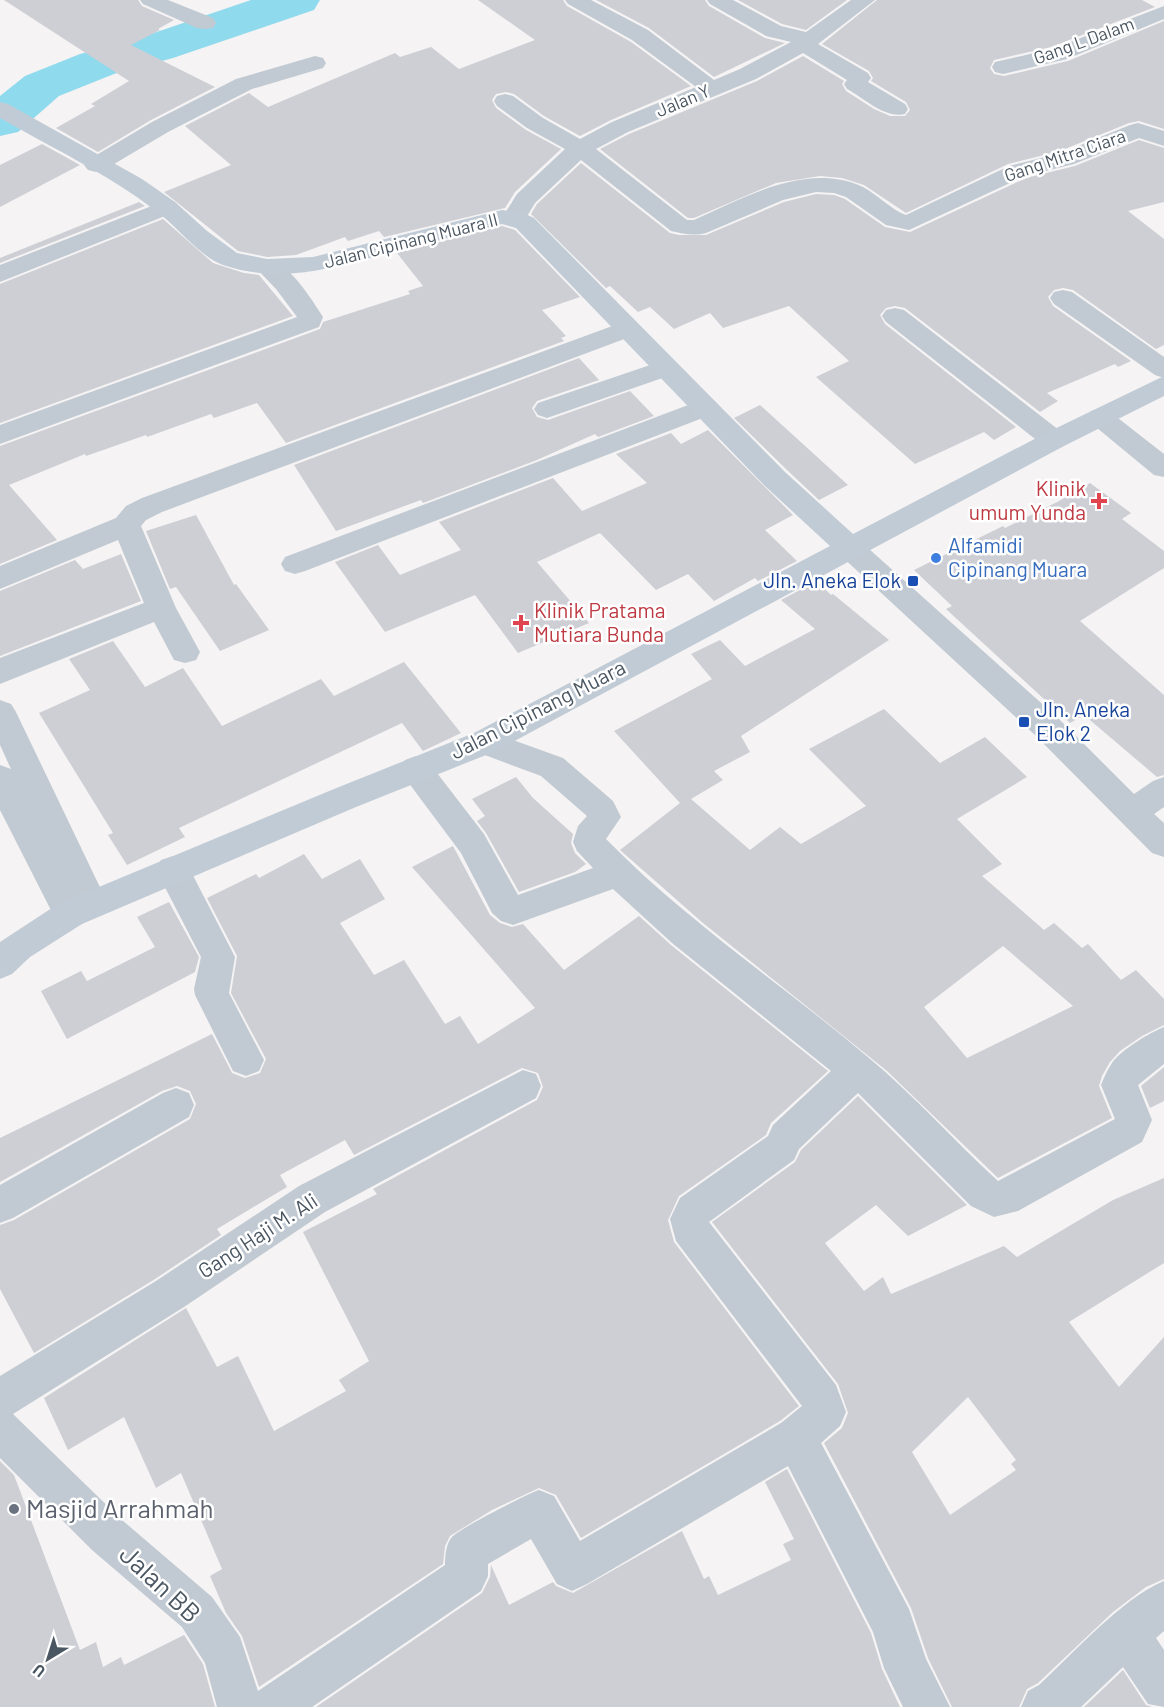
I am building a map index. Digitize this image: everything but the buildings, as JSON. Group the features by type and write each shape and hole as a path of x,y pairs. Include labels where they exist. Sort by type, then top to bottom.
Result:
{"street":[{"path":"150,0 205,23"},
{"path":"575,0 640,35 711,88"},
{"path":"717,0 774,31 805,42 860,78 855,84 897,109"},
{"name":"Jalan Y","path":"514,218 525,199 580,148 620,127 748,74 805,42 865,0"},
{"name":"Gang L Dalam","path":"1003,68 1059,54 1164,12"},
{"path":"96,165 244,84 315,63"},
{"path":"505,102 535,123 580,148"},
{"name":"Jalan Cipinang Muara II","path":"0,109 96,165 134,184 167,207 198,236 229,259 267,267 313,265 502,217 514,218 525,223 704,408 775,479 849,547"},
{"name":"Gang Mitra Ciara","path":"580,148 680,226 689,229 697,228 780,193 815,185 835,186 853,192 903,223 909,223 1017,171 1042,163 1066,159 1138,130 1164,139"},
{"path":"0,274 167,207"},
{"path":"0,435 310,321 285,284 267,267"},
{"path":"1063,298 1164,369"},
{"path":"895,316 1054,440"},
{"path":"0,578 126,525 136,513 153,505 626,329"},
{"path":"547,409 665,368"},
{"name":"Jalan Cipinang Muara","path":"0,964 18,947 80,909 485,742 849,547 1164,385"},
{"path":"295,564 704,408"},
{"path":"1100,417 1164,468"},
{"path":"126,525 161,608 184,652"},
{"path":"849,547 1047,727 1164,844"},
{"path":"0,672 161,608"},
{"path":"0,712 80,909"},
{"path":"485,742 552,767 602,810 605,817 590,835 589,842 617,873 684,933 857,1070 994,1199 1005,1198 1130,1130 1134,1119 1119,1085 1122,1077 1135,1064 1164,1043"},
{"path":"416,769 458,824 486,869 490,882 513,911 617,873"},
{"path":"0,778 80,909"},
{"path":"1132,812 1164,790"},
{"path":"173,870 218,957 211,989 212,995 246,1060"},
{"path":"273,1707 466,1576 467,1552 539,1511 572,1569 796,1438 826,1412 822,1399 690,1228 689,1219 693,1211 781,1148 786,1137 857,1070"},
{"name":"Gang Haji M. Ali","path":"0,1399 170,1294 312,1199 523,1086"},
{"path":"0,1205 176,1105"},
{"name":"Jalan BB","path":"0,1429 107,1535 197,1612 224,1653 240,1707"},
{"path":"796,1438 893,1625 906,1668 927,1707"},
{"path":"1044,1707 1055,1701 1126,1634 1164,1603"},
{"path":"1126,1634 1164,1688"}],"waterway":[{"path":"0,121 42,86 97,64 156,48 297,0"}],"place":[{"name":"Klinik umum Yunda","path":"1099,501"},
{"name":"Alfamidi Cipinang Muara","path":"936,558"},
{"name":"Jln. Aneka Elok","path":"913,581"},
{"name":"Klinik Pratama Mutiara Bunda","path":"521,623"},
{"name":"Jln. Aneka Elok 2","path":"1024,722"},
{"name":"Masjid Arrahmah","path":"14,1509"}]}
